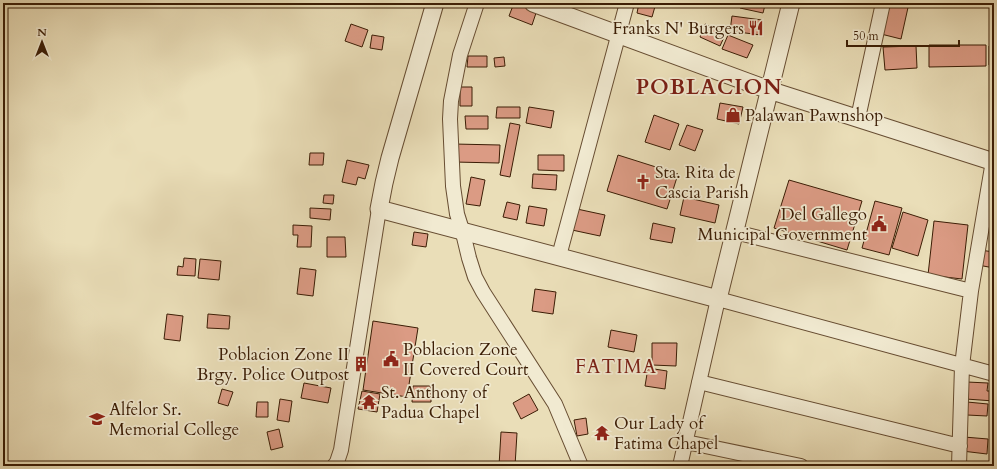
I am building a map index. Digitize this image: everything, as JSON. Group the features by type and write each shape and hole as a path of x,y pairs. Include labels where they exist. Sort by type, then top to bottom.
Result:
{"street":[{"path":"334,466 341,450 384,183 435,3"},
{"path":"477,3 460,56 451,101 450,125 453,186 457,214 475,277 483,292 555,404 581,466"},
{"path":"533,3 769,90 994,162 972,291 962,366 959,466"},
{"path":"559,256 627,3"},
{"path":"680,466 718,299 791,3"},
{"path":"858,118 883,3"},
{"path":"380,210 463,233 559,256 994,374"},
{"path":"735,232 972,291"},
{"path":"699,382 960,446"},
{"path":"686,442 801,466"}],"building":[{"path":"514,3 529,3 538,7 532,25 509,16"},
{"path":"639,3 656,3 652,17 637,13"},
{"path":"741,3 765,5 763,13 740,8"},
{"path":"888,3 909,3 901,39 881,34"},
{"path":"732,16 762,20 761,35 730,31"},
{"path":"351,24 368,30 362,47 345,41"},
{"path":"705,24 726,33 720,46 700,37"},
{"path":"372,35 384,37 382,50 370,48"},
{"path":"728,35 753,45 747,58 722,49"},
{"path":"929,45 986,45 986,66 929,67"},
{"path":"916,46 917,68 885,70 883,47"},
{"path":"989,46 994,46 994,65 989,65"},
{"path":"468,56 487,56 487,67 467,67"},
{"path":"504,57 505,66 495,67 494,58"},
{"path":"460,87 472,87 472,106 460,106"},
{"path":"720,103 743,107 739,124 717,119"},
{"path":"497,107 520,107 520,118 496,118"},
{"path":"529,107 554,111 551,128 526,123"},
{"path":"654,115 679,124 670,150 645,142"},
{"path":"465,116 488,116 488,129 466,129"},
{"path":"510,123 520,125 510,177 500,175"},
{"path":"687,125 703,130 695,151 679,145"},
{"path":"454,144 500,145 499,163 454,162"},
{"path":"310,153 324,153 323,165 309,165"},
{"path":"538,155 564,155 564,171 538,170"},
{"name":"Sta. Rita de Cascia Parish","path":"618,155 678,174 667,209 607,191"},
{"path":"347,160 369,165 365,179 358,177 356,185 342,182"},
{"path":"533,174 557,175 556,190 532,188"},
{"path":"471,177 485,180 480,206 466,204"},
{"path":"789,180 862,201 847,250 774,228"},
{"path":"324,195 334,195 333,204 323,203"},
{"path":"684,197 719,205 715,223 680,215"},
{"path":"875,201 902,208 889,255 862,248"},
{"path":"507,202 520,205 517,220 503,217"},
{"path":"529,206 547,209 544,226 526,223"},
{"path":"310,208 331,209 330,220 310,218"},
{"path":"577,209 605,215 600,236 572,230"},
{"path":"903,212 928,220 918,256 892,248"},
{"path":"934,221 968,225 962,279 928,275"},
{"path":"653,223 675,228 672,243 650,239"},
{"path":"293,225 312,226 311,247 297,247 298,235 293,235"},
{"path":"414,232 428,234 426,247 412,245"},
{"path":"327,237 345,237 346,257 327,257"},
{"path":"980,250 994,252 994,268 978,265"},
{"path":"184,258 196,259 195,276 177,275 178,266 183,267"},
{"path":"200,259 221,261 219,280 198,278"},
{"path":"300,268 316,270 313,296 297,294"},
{"path":"535,289 556,292 553,314 532,311"},
{"path":"167,314 183,316 180,341 164,339"},
{"path":"208,314 230,316 229,329 207,328"},
{"name":"Poblacion Zone II Covered Court","path":"373,321 418,328 407,397 363,390"},
{"path":"611,330 637,335 634,352 608,347"},
{"path":"652,343 677,343 676,366 652,365"},
{"name":"Poblacion Zone II Brgy. Police Outpost","path":"358,359 366,360 365,370 356,369"},
{"path":"648,368 667,371 665,389 645,386"},
{"path":"967,382 988,383 987,391 994,391 994,401 966,399"},
{"path":"304,383 331,388 328,403 301,398"},
{"path":"413,386 431,386 431,402 412,402"},
{"path":"222,389 233,392 228,406 218,403"},
{"name":"St. Anthony of Padua Chapel","path":"362,391 380,394 377,412 358,409"},
{"path":"529,394 538,410 521,419 513,403"},
{"path":"280,399 292,401 289,422 277,420"},
{"path":"257,402 268,402 268,417 256,417"},
{"path":"967,402 988,404 987,416 967,415"},
{"path":"992,405 994,405 994,419 991,419"},
{"path":"586,418 588,434 577,436 574,420"},
{"path":"279,429 283,447 271,450 267,432"},
{"path":"501,432 517,433 515,466 499,466"},
{"path":"964,437 988,439 987,454 962,451"}],"place":[{"name":"Franks N' Burgers","path":"756,28"},
{"name":"Palawan Pawnshop","path":"733,115"},
{"name":"Sta. Rita de Cascia Parish","path":"643,182"},
{"name":"Del Gallego Municipal Government","path":"879,224"},
{"name":"Poblacion Zone II Covered Court","path":"391,359"},
{"name":"Poblacion Zone II Brgy. Police Outpost","path":"361,364"},
{"name":"St. Anthony of Padua Chapel","path":"369,402"},
{"name":"Alfelor Sr. Memorial College","path":"97,419"},
{"name":"Our Lady of Fatima Chapel","path":"602,433"}],"district":[{"name":"POBLACION","path":"709,87"},
{"name":"FATIMA","path":"616,367"}]}
